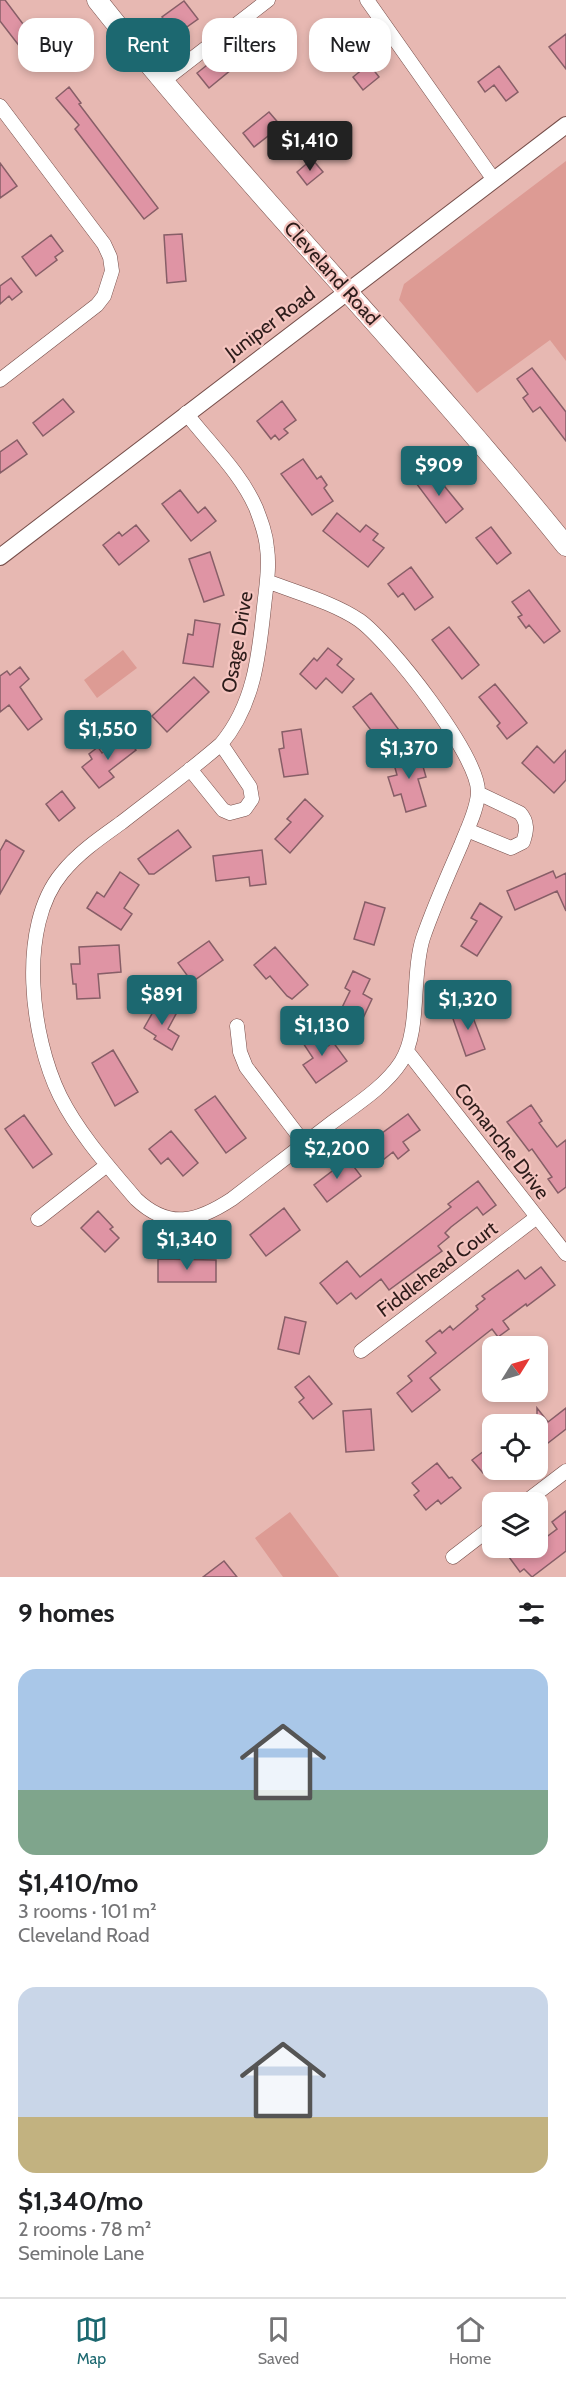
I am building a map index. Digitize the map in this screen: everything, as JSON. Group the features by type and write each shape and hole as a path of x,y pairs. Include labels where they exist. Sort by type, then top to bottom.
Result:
{"main road":[{"name":"Cleveland Road","path":"97,0 162,82 500,465 566,546"}],"street":[{"path":"162,82 268,0"},
{"path":"367,0 494,180"},
{"path":"0,106 93,228 110,257 112,271 104,296 97,305 0,380"},
{"name":"Juniper Road","path":"0,557 566,125"},
{"name":"Osage Drive","path":"186,413 239,480 256,507 267,546 267,581 260,644 252,686 237,723 222,744 79,855 60,876 42,906 36,935 34,971 37,1017 44,1050 61,1097 107,1165 145,1208 166,1218 194,1219 217,1209 304,1143"},
{"path":"237,1026 240,1052 246,1067 304,1143 378,1088 401,1063 407,1051 412,1034 416,976 423,939 467,830 478,793 472,765 460,744 391,649 371,629 340,610 267,581"},
{"path":"190,769 223,810 230,813 245,809 252,799 250,787 222,744"},
{"path":"467,830 507,847 519,845 526,834 525,818 520,813 478,793"},
{"name":"Comanche Drive","path":"407,1051 566,1254"},
{"path":"38,1219 107,1165"},
{"name":"Fiddlehead Court","path":"361,1351 537,1218"},
{"path":"538,1492 566,1471"},
{"path":"453,1557 482,1535"}],"shaded area":[{"path":"566,161 566,361 550,340 477,393 399,300 404,284"},
{"path":"123,650 137,668 97,698 84,680"},
{"path":"290,1512 339,1577 283,1577 255,1538"}],"building":[{"path":"0,0 5,0 18,18 18,44 0,21"},
{"path":"184,1 198,19 190,25 190,18 162,17"},
{"path":"566,34 566,69 549,47"},
{"path":"499,66 518,92 506,101 494,85 485,92 478,82"},
{"path":"202,69 202,72 228,72 209,88 197,73"},
{"path":"359,72 375,72 379,77 363,90 353,77"},
{"path":"69,87 81,103 79,104 158,208 144,219 75,129 79,125 56,98"},
{"path":"269,112 281,126 254,147 243,133"},
{"path":"312,159 323,172 307,185 297,172"},
{"path":"0,163 17,186 0,198"},
{"path":"182,234 186,281 167,283 164,235"},
{"path":"51,235 63,251 55,257 57,260 36,276 22,257"},
{"path":"11,278 22,292 12,300 9,296 0,304 0,286"},
{"path":"532,368 566,412 566,441 540,407 533,412 523,398 528,394 517,379"},
{"path":"63,399 74,412 43,436 33,423"},
{"path":"282,401 296,420 284,429 288,433 279,440 275,435 271,439 257,421"},
{"path":"17,440 27,454 0,473 0,452"},
{"path":"303,459 317,479 321,476 327,485 324,488 333,501 312,515 281,474"},
{"path":"432,471 463,509 446,523 416,483"},
{"path":"180,490 198,513 205,507 216,521 191,541 162,504"},
{"path":"337,513 360,532 366,525 378,534 373,540 384,548 368,567 323,531"},
{"path":"136,525 149,541 119,565 103,545 119,532 122,536"},
{"path":"491,527 511,553 497,564 476,538"},
{"path":"210,552 224,595 204,602 189,559"},
{"path":"411,567 433,597 415,610 403,593 398,597 388,584"},
{"path":"529,590 560,631 544,643 529,625 526,628 518,617 522,615 512,602"},
{"path":"195,620 220,624 213,667 183,663 188,634 193,635"},
{"path":"449,627 479,665 462,679 432,640"},
{"path":"328,648 342,659 337,665 354,679 342,693 326,678 316,689 300,674 314,658 317,661"},
{"path":"20,667 29,679 20,687 42,719 28,730 9,705 0,712 0,676 7,671 10,675"},
{"path":"194,677 209,692 167,732 152,716"},
{"path":"495,684 527,723 507,739 497,726 500,723 479,697"},
{"path":"371,693 402,734 384,747 353,707"},
{"path":"301,729 308,774 284,777 279,749 284,748 282,732"},
{"path":"124,735 136,750 109,771 114,777 99,788 82,767 92,759 89,754 98,747 102,753"},
{"path":"537,746 554,763 566,750 566,780 554,793 522,763"},
{"path":"418,749 426,777 418,779 426,806 406,812 401,794 394,796 388,777 397,775 392,757"},
{"path":"62,791 75,808 59,821 46,804"},
{"path":"305,799 323,816 290,853 275,839 291,822 287,819"},
{"path":"178,830 191,847 154,874 149,874 138,859"},
{"path":"6,840 24,851 0,894 0,851"},
{"path":"262,850 266,884 250,886 249,877 216,881 213,856"},
{"path":"553,871 556,878 566,873 566,911 557,891 515,910 507,891"},
{"path":"120,872 139,885 124,908 132,914 121,930 87,908 97,892 104,897"},
{"path":"365,902 385,908 374,945 354,939"},
{"path":"480,903 502,917 477,956 461,946 477,921 471,918"},
{"path":"209,941 223,960 192,982 178,963"},
{"path":"119,945 121,972 98,974 100,998 77,999 71,964 80,964 79,947"},
{"path":"275,947 308,985 292,999 270,976 266,979 254,965"},
{"path":"353,971 370,979 363,994 372,999 357,1031 336,1020 350,991 345,988"},
{"path":"158,1003 176,1014 168,1029 179,1036 172,1050 154,1039 156,1036 144,1028"},
{"path":"469,1007 485,1049 466,1056 451,1013"},
{"path":"313,1031 317,1031 328,1046 333,1042 347,1061 316,1083 303,1065 313,1058 301,1040"},
{"path":"113,1050 138,1092 115,1106 92,1063"},
{"path":"215,1096 246,1138 226,1153 195,1110"},
{"path":"531,1105 542,1121 539,1123 557,1147 566,1140 566,1187 558,1193 548,1179 552,1177 532,1149 529,1151 507,1122"},
{"path":"408,1114 420,1130 403,1142 409,1150 398,1159 393,1152 383,1160 370,1142"},
{"path":"24,1115 52,1154 33,1168 5,1129"},
{"path":"171,1131 198,1163 183,1176 168,1158 161,1164 149,1149"},
{"path":"348,1159 361,1176 327,1202 314,1185"},
{"path":"478,1181 496,1205 483,1215 477,1207 451,1227 445,1233 449,1237 438,1246 442,1251 389,1290 381,1279 356,1299 351,1293 337,1304 320,1283 347,1261 360,1277 451,1207 448,1204"},
{"path":"284,1208 300,1230 266,1256 250,1235"},
{"path":"98,1211 113,1227 110,1229 119,1238 105,1252 81,1228"},
{"path":"158,1259 216,1260 216,1282 158,1282"},
{"path":"541,1267 555,1285 503,1321 509,1329 497,1336 492,1329 430,1378 440,1390 412,1412 397,1393 412,1381 408,1376 436,1353 426,1341 440,1330 442,1333 450,1326 453,1330 478,1309 476,1306 485,1299 482,1296 518,1270 525,1279"},
{"path":"285,1317 306,1322 299,1354 278,1349"},
{"path":"309,1376 332,1404 313,1419 299,1402 304,1398 295,1387"},
{"path":"566,1408 566,1429 548,1443 548,1422"},
{"path":"371,1409 374,1450 346,1452 343,1411"},
{"path":"482,1452 482,1472 472,1460"},
{"path":"437,1463 461,1488 441,1504 438,1500 426,1510 414,1495 419,1491 412,1483"},
{"path":"566,1511 566,1551 532,1577 524,1569 520,1572 510,1558 548,1558 548,1536 557,1529 552,1522"},
{"path":"224,1561 237,1577 203,1577"}]}
